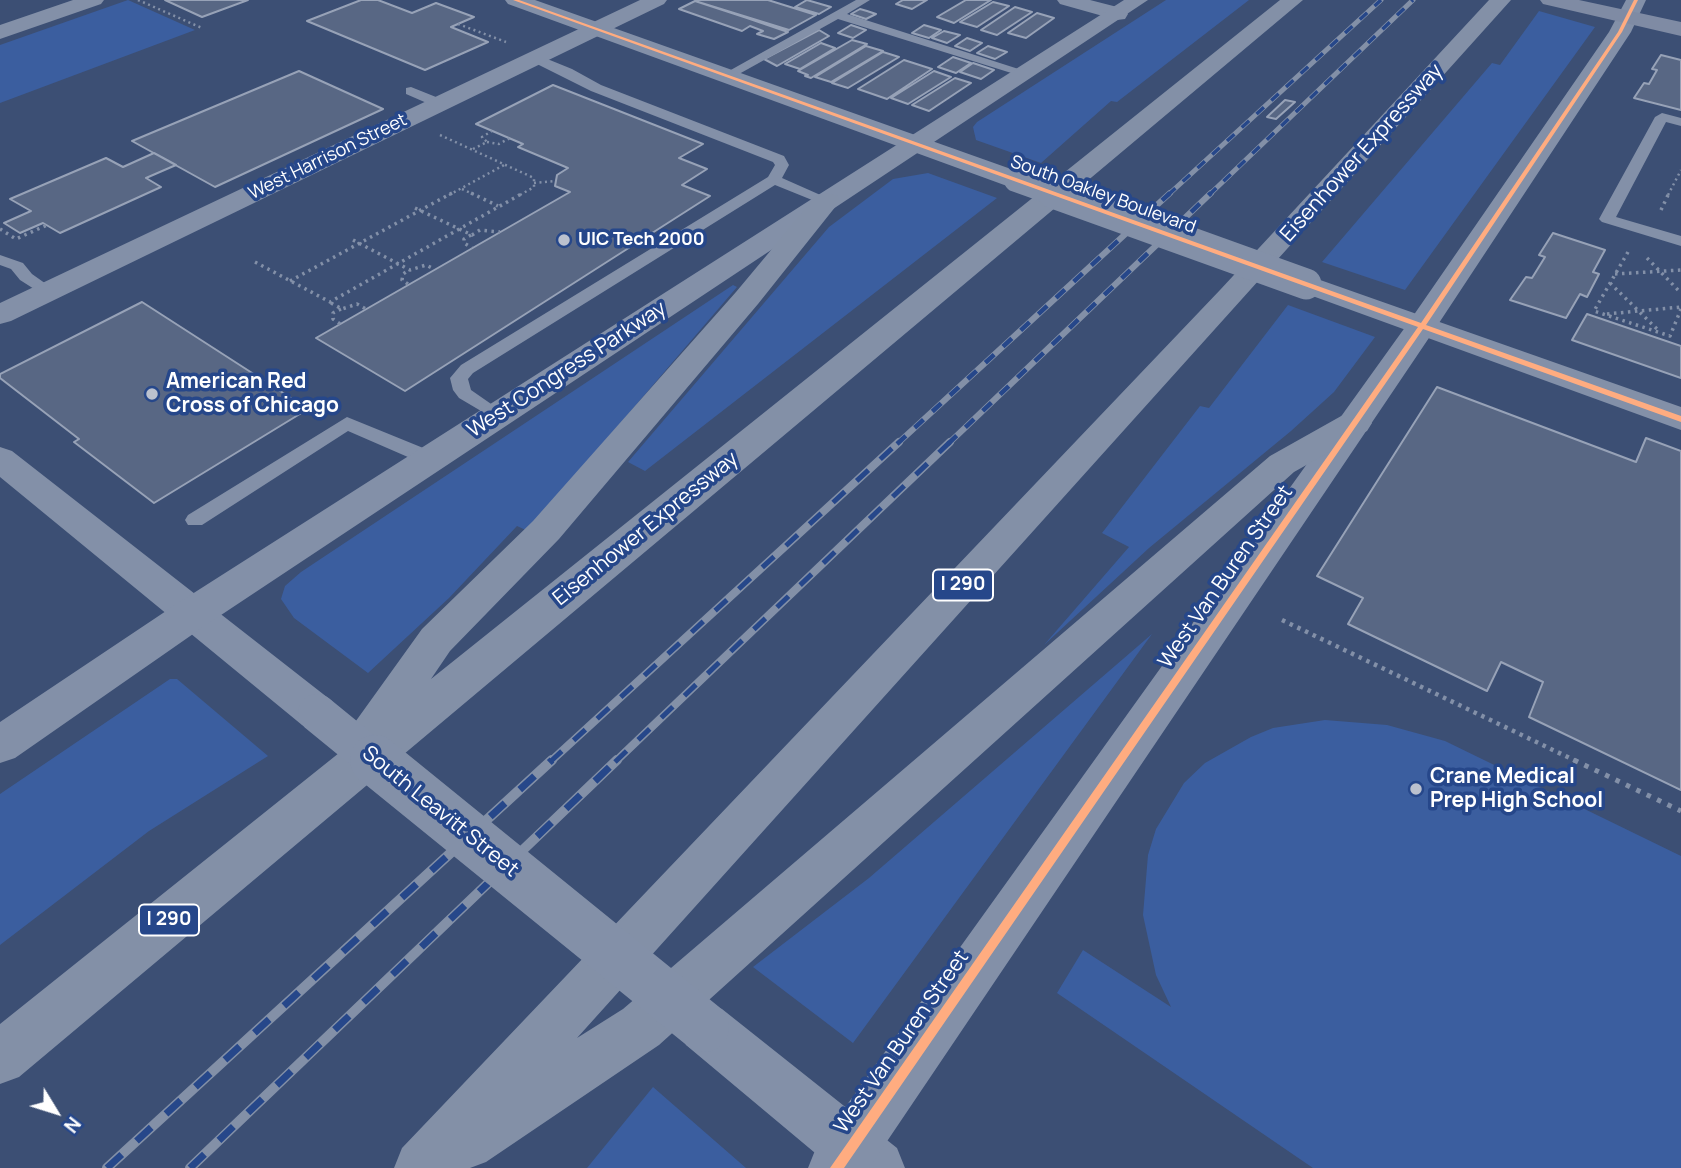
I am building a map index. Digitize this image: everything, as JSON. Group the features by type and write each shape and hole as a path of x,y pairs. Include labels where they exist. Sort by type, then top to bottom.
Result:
{"highway":[{"name":"Eisenhower Expressway","path":"0,1058 1293,0"},
{"name":"Eisenhower Expressway","path":"424,1168 1222,306 1501,0"},
{"path":"337,782 436,640 546,530 747,298 827,201"},
{"path":"424,1168 641,1027 1282,464 1355,423"}],"main road":[{"path":"1550,0 1632,9 1681,29"}],"street":[{"path":"26,0 54,14"},
{"path":"0,32 94,0"},
{"name":"West Harrison Street","path":"0,315 657,0"},
{"path":"1067,0 1116,14"},
{"name":"West Congress Parkway","path":"0,746 192,614 1138,0"},
{"name":"South Oakley Boulevard","path":"520,1 1681,419"},
{"name":"West Van Buren Street","path":"855,1161 1422,326 1632,9"},
{"name":"South Leavitt Street","path":"0,459 704,1027 855,1161"}],"lane":[{"path":"726,76 864,0"},
{"path":"837,15 1025,73"},
{"path":"498,415 465,394 459,386 459,378 467,369 774,180 782,165 779,159 596,88 535,58"},
{"path":"411,91 441,104"},
{"path":"1681,122 1662,117 1607,219 1681,241"},
{"path":"774,180 827,201"},
{"path":"0,260 18,266 26,277 48,292"},
{"path":"195,520 347,424 430,459"}],"path":[{"path":"138,0 202,28"},
{"path":"458,24 513,44"},
{"path":"330,302 534,187 534,178 430,131"},
{"path":"487,142 482,137 492,131"},
{"path":"472,149 487,142 499,144 510,138"},
{"path":"290,281 505,165"},
{"path":"534,183 556,181"},
{"path":"461,189 499,207"},
{"path":"415,208 472,235"},
{"path":"0,229 16,239 47,225"},
{"path":"472,248 464,243 464,239 480,230 500,232"},
{"path":"353,240 410,270"},
{"path":"1603,314 1681,308 1670,336 1603,314 1594,311 1628,252"},
{"path":"1641,253 1681,292"},
{"path":"255,262 342,309"},
{"path":"408,284 402,280 403,274 410,270 426,265 435,270"},
{"path":"1615,274 1681,270"},
{"path":"1610,283 1661,333"},
{"path":"340,324 333,319 333,313 349,304 366,309"},
{"path":"1282,620 1681,811"}],"shaded area":[{"path":"128,0 195,30 0,103 0,45"},
{"path":"1166,0 1249,0 1117,102 1111,101 1041,163 976,140 973,127 977,122"},
{"path":"1539,11 1595,27 1405,290 1322,262 1492,63 1500,65"},
{"path":"928,173 997,198 645,471 628,462 829,227 893,179"},
{"path":"733,285 737,287 528,531 517,526 449,598 368,673 294,618 281,599 285,586 301,572"},
{"path":"1288,305 1375,337 1334,392 1149,548 1044,645 1129,547 1102,533 1200,406 1209,408"},
{"path":"1152,634 853,1043 753,967 869,878"},
{"path":"170,679 177,679 268,756 149,831 0,945 0,794"},
{"path":"1325,720 1387,725 1445,741 1681,856 1681,1168 1313,1168 1057,993 1083,950 1171,1007 1156,975 1143,915 1148,855 1156,829 1184,783 1205,763 1273,728"},
{"path":"653,1087 746,1168 587,1168"}],"building":[{"path":"165,0 248,0 202,17"},
{"path":"361,0 378,0 412,13 436,3 474,17 451,27 488,42 425,70 307,21"},
{"path":"768,0 816,15 789,30 695,1"},
{"path":"807,0 831,7 819,14 795,7"},
{"path":"903,0 927,0 912,9 896,4"},
{"path":"966,0 991,0 954,23 937,17"},
{"path":"695,1 788,32 774,39 757,34 763,31 750,26 742,31 679,9"},
{"path":"993,2 1009,6 977,27 960,22"},
{"path":"1015,7 1032,12 997,35 981,30"},
{"path":"860,9 876,14 866,19 851,14"},
{"path":"1037,13 1054,18 1026,38 1008,33"},
{"path":"851,25 866,30 853,38 838,33"},
{"path":"924,25 941,30 929,38 912,33"},
{"path":"819,30 829,36 777,66 764,59"},
{"path":"944,31 960,35 947,43 932,38"},
{"path":"967,38 982,43 970,51 955,46"},
{"path":"852,40 867,44 811,78 798,71"},
{"path":"821,43 835,48 800,69 785,64"},
{"path":"866,46 883,51 831,82 815,77"},
{"path":"988,46 1007,52 995,59 977,53"},
{"path":"883,52 899,57 848,88 832,83"},
{"path":"1661,55 1681,60 1681,110 1634,98 1644,83 1649,84 1657,70 1652,69"},
{"path":"953,57 971,63 956,73 938,67"},
{"path":"904,60 932,69 887,99 858,89"},
{"path":"973,63 994,70 981,79 960,72"},
{"path":"299,71 383,109 215,187 132,141"},
{"path":"934,71 951,77 908,104 891,98"},
{"path":"955,78 971,83 929,111 912,105"},
{"name":"UIC Tech 2000","path":"553,85 703,144 679,158 707,169 682,185 710,196 405,391 316,338 570,192 555,186 557,175 568,168 518,147 523,144 476,124"},
{"path":"1285,100 1295,102 1276,119 1267,117"},
{"path":"154,153 176,165 146,178 161,187 60,233 43,223 20,233 4,223 31,211 10,199 106,158 123,167"},
{"path":"1553,233 1605,250 1593,272 1599,274 1587,297 1580,294 1566,318 1510,300 1526,277 1532,278 1545,257 1539,255"},
{"name":"American Red Cross of Chicago","path":"142,302 308,409 154,503 74,442 79,439 0,378 0,374"},
{"path":"1587,314 1681,346 1681,378 1572,340"},
{"path":"1437,387 1636,462 1646,438 1681,451 1681,790 1529,717 1543,682 1501,662 1487,691 1348,624 1363,598 1317,576"}],"railway":[{"path":"1168,195 1381,0"},
{"path":"1209,195 1413,0"},
{"path":"897,444 1170,193"},
{"path":"948,444 1211,193"},
{"path":"550,762 899,442"},
{"path":"615,762 950,442"},
{"path":"107,1168 552,760"},
{"path":"190,1168 617,760"}],"cycle path":[{"path":"515,0 1681,419"},
{"path":"836,1168 1422,326 1620,32 1636,0"}],"place":[{"name":"UIC Tech 2000","path":"564,240"},
{"name":"American Red Cross of Chicago","path":"152,394"},
{"name":"Crane Medical Prep High School","path":"1416,789"}]}
